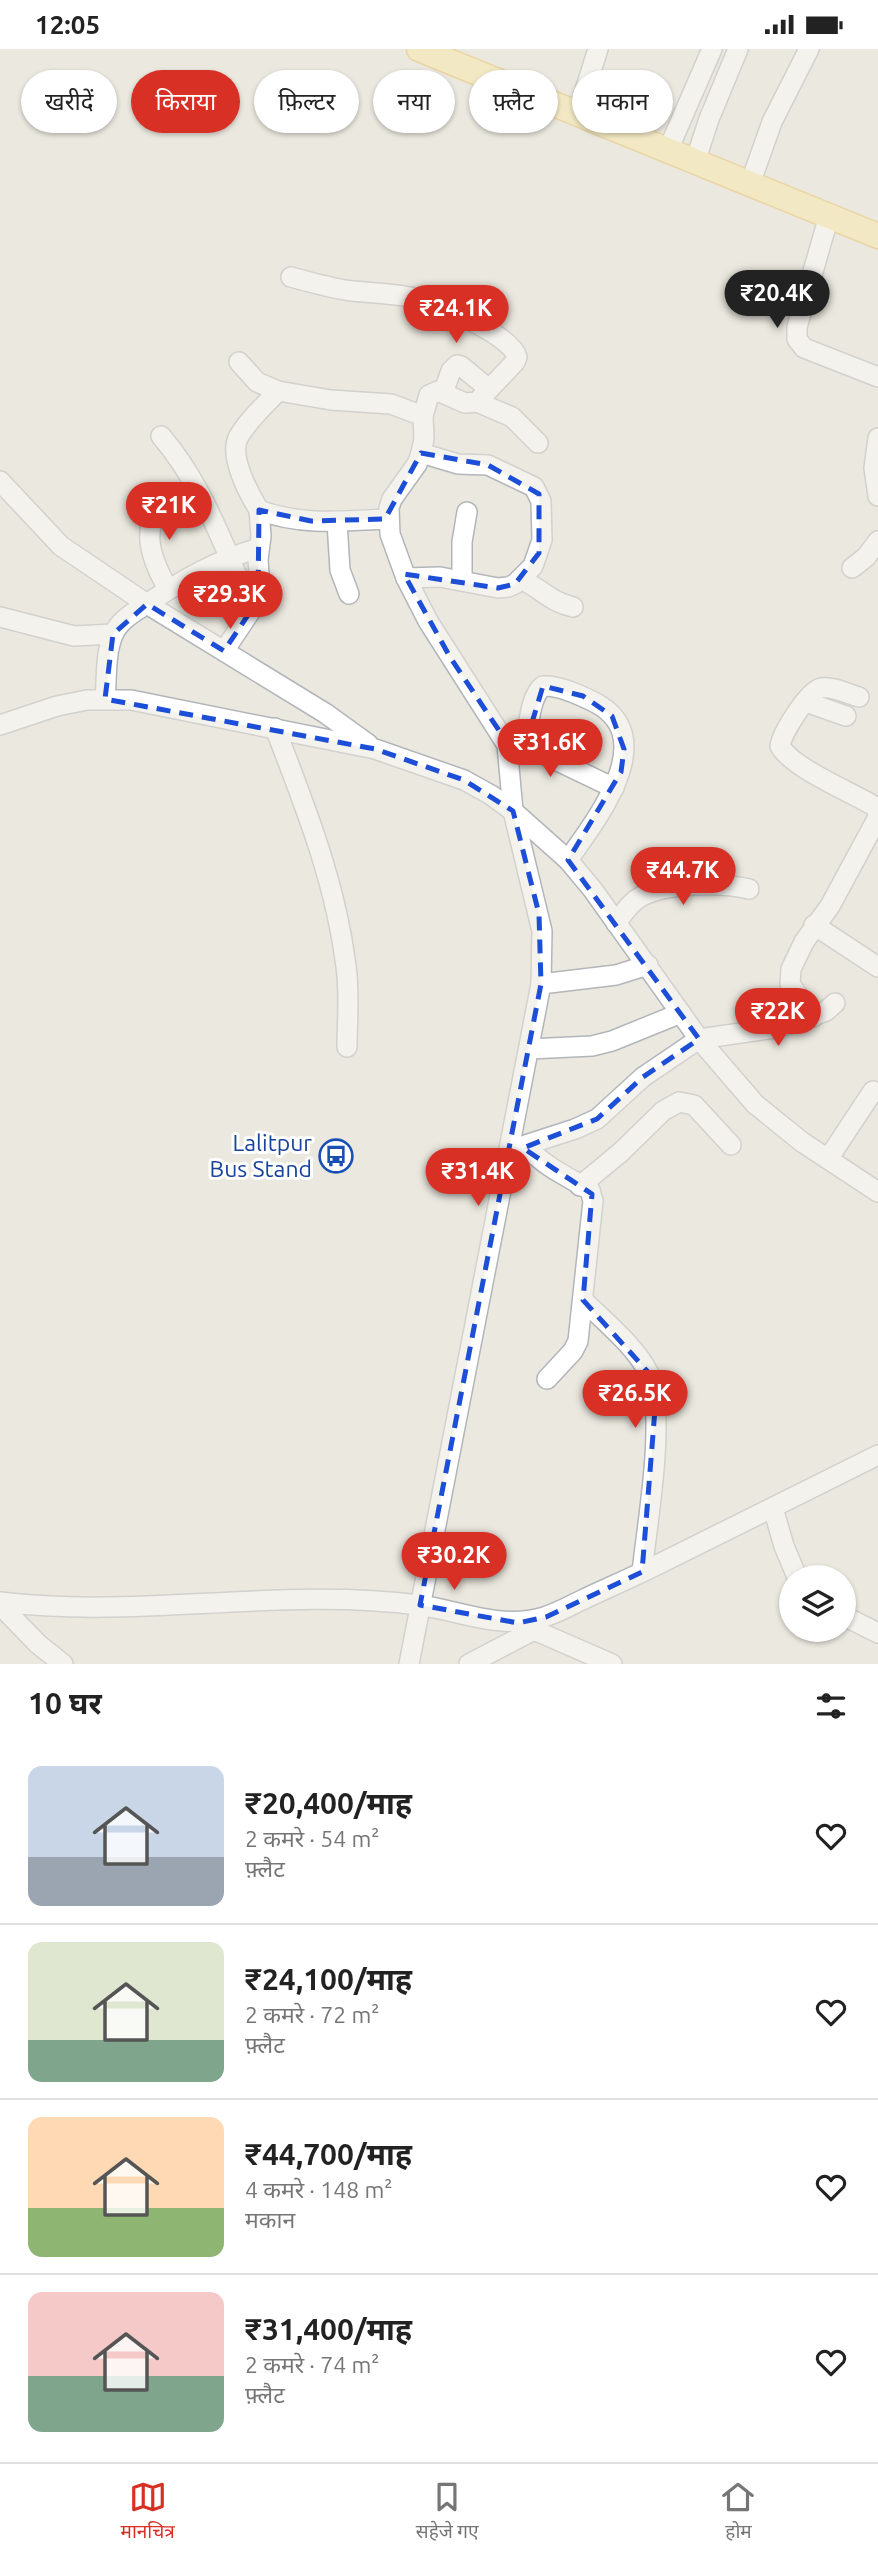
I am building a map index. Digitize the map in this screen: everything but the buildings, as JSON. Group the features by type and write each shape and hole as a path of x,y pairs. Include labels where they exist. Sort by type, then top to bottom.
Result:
{"main road":[{"path":"419,49 572,111"},
{"path":"627,133 878,236"}],"street":[{"path":"591,70 598,49"},
{"path":"668,150 712,49"},
{"path":"695,162 709,119 738,49"},
{"path":"750,184 772,122 809,49"},
{"path":"829,216 797,327 797,339 804,348 878,377"},
{"path":"291,277 331,288 425,301 490,332 510,346 517,357 483,395 465,403 438,391 429,395 423,416 424,439 421,453 417,464 392,499 388,519 393,544 406,578 450,657 502,735 509,755 513,811 542,931 541,984 529,1049 518,1148 409,1664"},
{"path":"239,362 257,381 278,391 331,400 391,404 423,416"},
{"path":"443,393 451,371 457,365 461,366 483,395 512,417 538,443"},
{"path":"224,651 253,608 260,589 259,510 241,473 236,452 238,439 278,391"},
{"path":"161,436 202,496 253,608"},
{"path":"878,438 874,468 878,496"},
{"path":"406,578 427,576 498,588 508,587 533,566 542,540 539,494 534,487 488,465 458,464 421,453"},
{"path":"0,481 61,546 146,604 325,713 375,749"},
{"path":"169,589 156,568 149,545 156,512 170,492"},
{"path":"259,510 287,519 337,522 388,519"},
{"path":"462,581 462,542 467,512"},
{"path":"337,522 340,570 349,594"},
{"path":"852,568 866,557 878,541"},
{"path":"105,699 108,651 113,634 127,616 229,556 259,548"},
{"path":"520,579 541,589 551,600 573,607"},
{"path":"0,617 74,636 113,634"},
{"path":"525,746 537,690 548,685 583,696 601,706 612,716 620,730 624,749 623,761 614,788 568,860"},
{"path":"813,1017 792,988 789,979 795,960 814,925 846,879 878,817 874,806 831,782 782,750 780,746 783,736 806,702 819,689 833,689 859,697"},
{"path":"0,725 57,706 105,699 131,700 375,749 464,780 513,811 568,860 648,965 699,1039 755,1104 802,1142 878,1192"},
{"path":"806,702 846,716"},
{"path":"275,728 316,835 332,890 347,969 347,1047"},
{"path":"502,735 614,788"},
{"path":"616,923 634,901 659,889 712,884 749,889"},
{"path":"814,925 878,967"},
{"path":"541,984 616,975 648,965"},
{"path":"518,1148 597,1119 643,1077 699,1039 775,1028 813,1017 835,1003"},
{"path":"529,1049 602,1044 681,1013"},
{"path":"828,1159 873,1091"},
{"path":"580,1185 621,1152 663,1111 679,1101 694,1105 731,1145"},
{"path":"518,1148 590,1190 593,1201 578,1341 573,1351 547,1379"},
{"path":"583,1300 634,1352 648,1372 652,1389 655,1409 654,1451 642,1572"},
{"path":"469,1664 526,1626 642,1572 878,1455"},
{"path":"773,1508 792,1565"},
{"path":"0,1603 109,1606 267,1599 346,1599 420,1605 526,1626 612,1664"},
{"path":"0,1603 38,1644 63,1664"},
{"path":"856,1622 878,1633"}],"highlighted area":[{"path":"421,453 488,465 539,494 539,553 515,584 498,588 404,574 450,657 502,735 525,746 543,686 583,696 612,716 624,749 621,772 568,860 699,1039 643,1077 597,1119 523,1148 592,1194 583,1300 648,1372 655,1409 642,1572 546,1617 518,1623 420,1605 541,984 539,914 513,811 464,780 375,749 105,699 113,634 147,604 224,651 258,600 259,510 311,521 385,519"}],"place":[{"name":"Lalitpur Bus Stand","path":"336,1156"}]}
